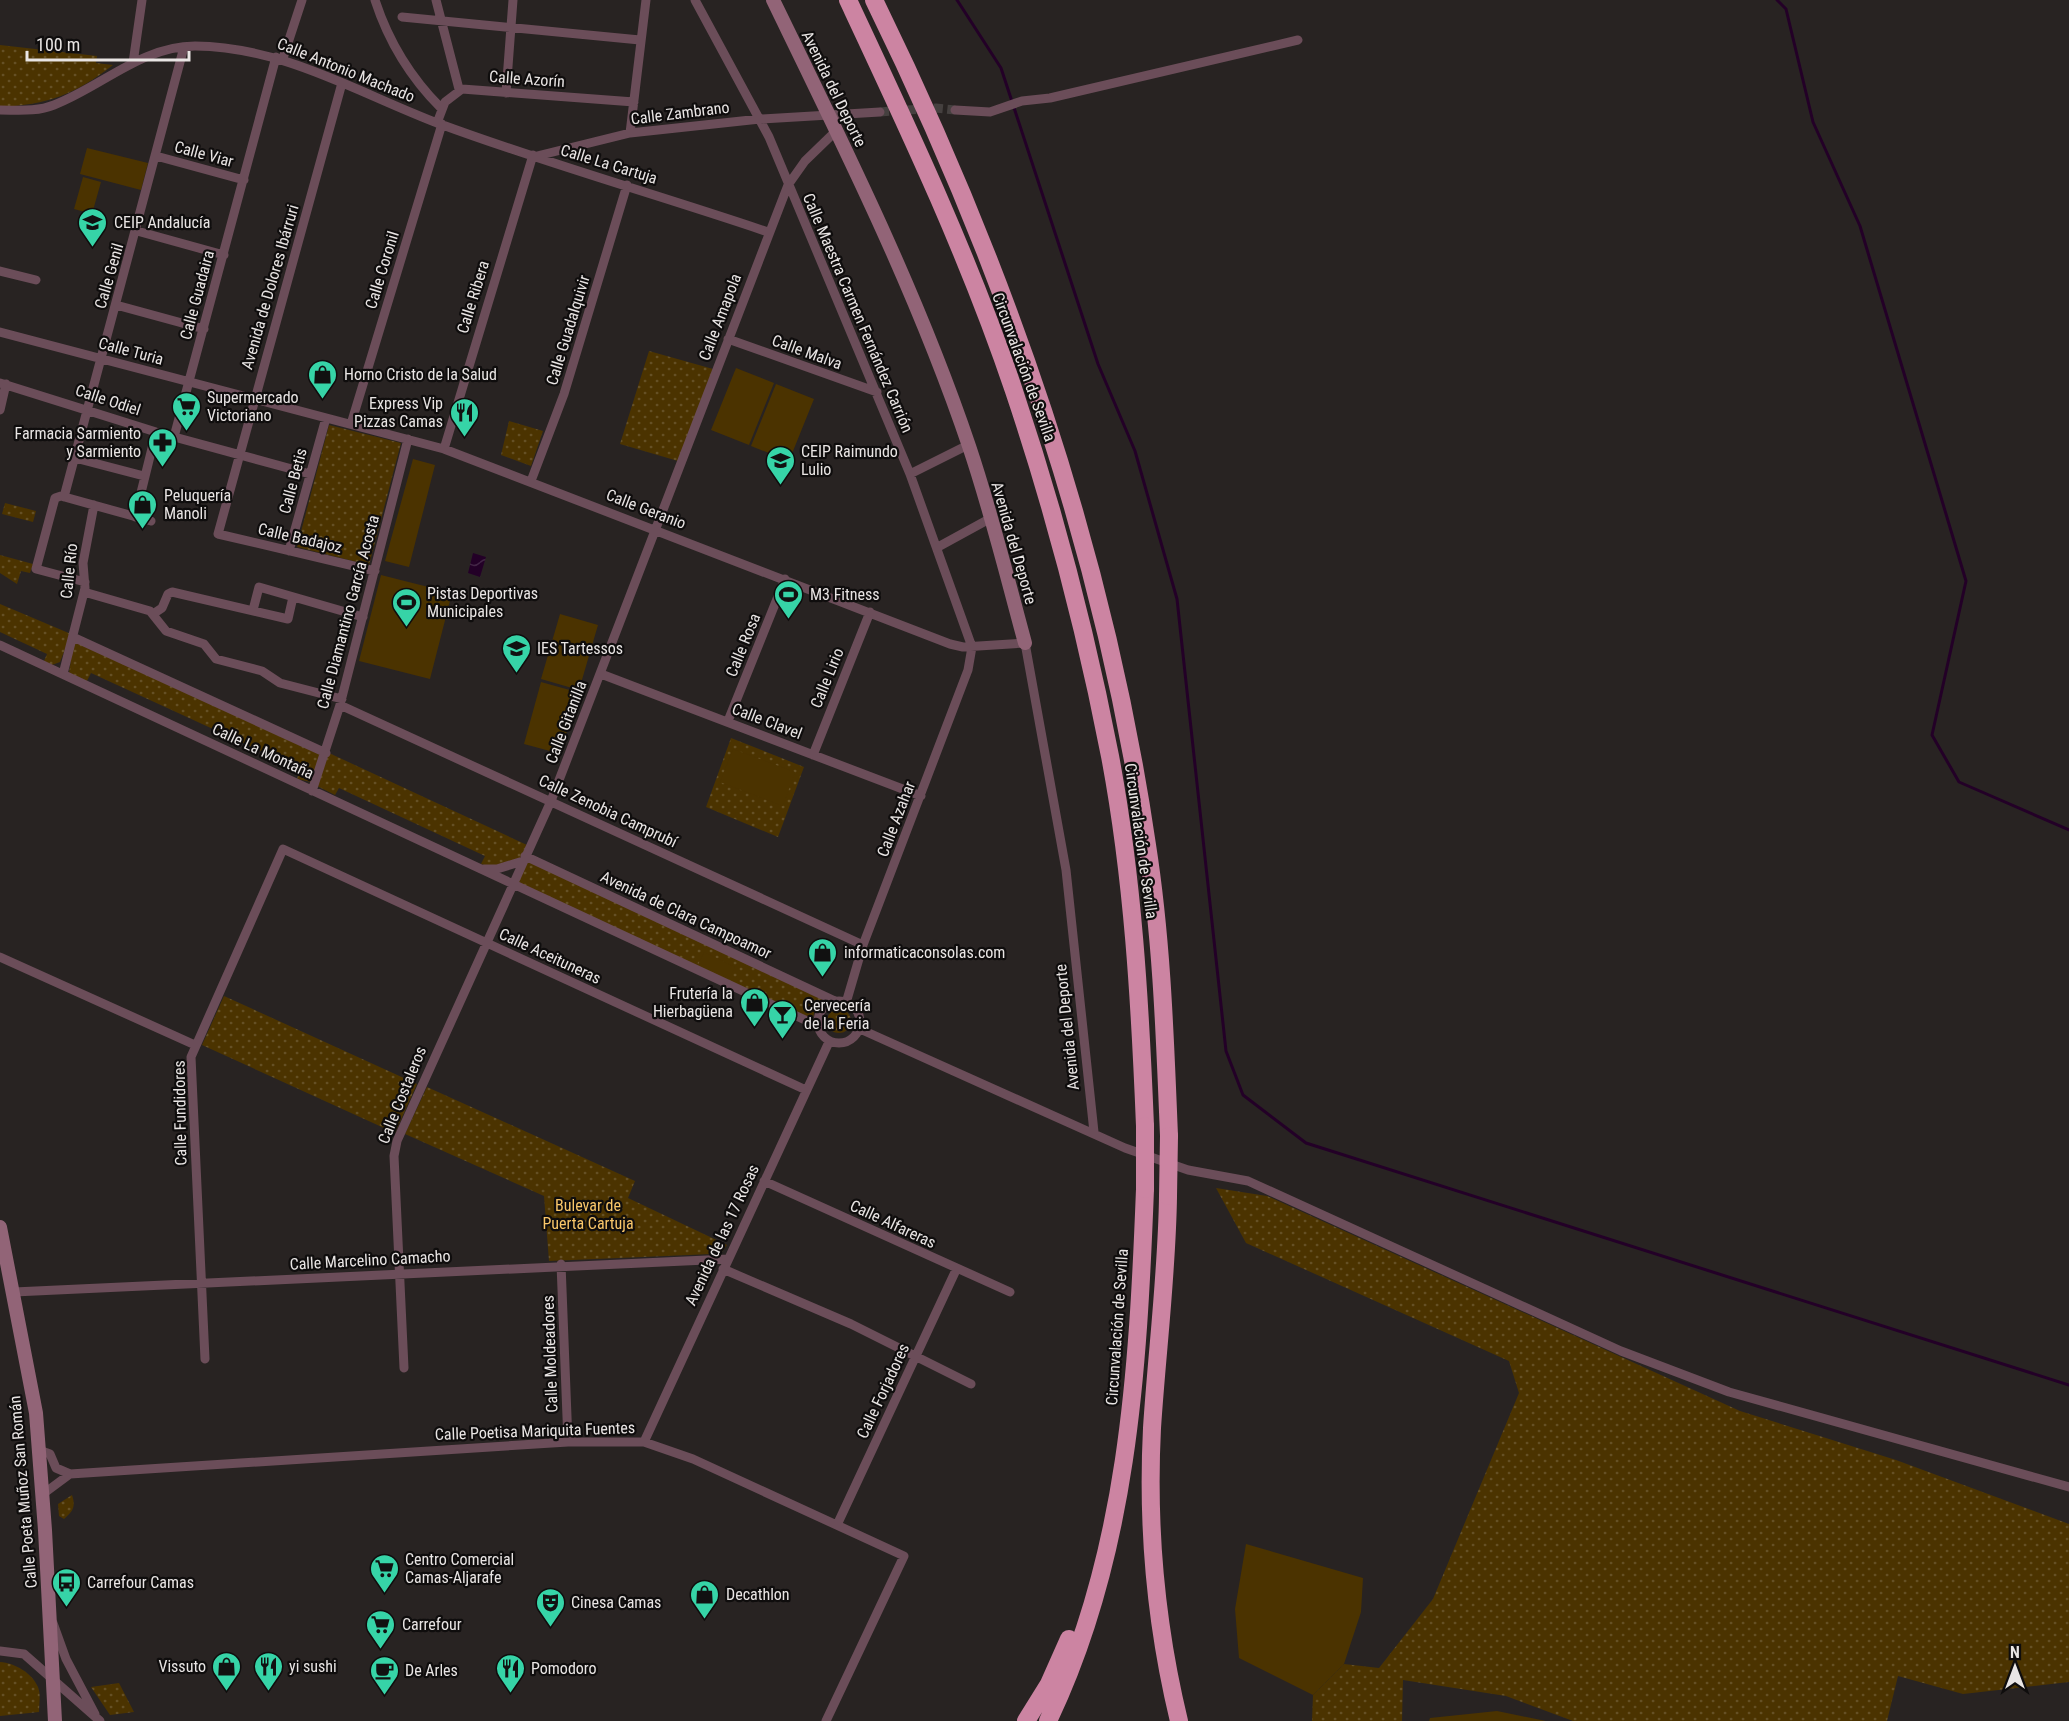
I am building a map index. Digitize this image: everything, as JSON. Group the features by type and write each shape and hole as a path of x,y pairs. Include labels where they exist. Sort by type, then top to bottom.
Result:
{"highway":[{"name":"Circunvalación de Sevilla","path":"848,0 936,195 1005,368 1038,466 1076,602 1110,759 1126,860 1138,981 1146,1126 1137,1346 1120,1486 1108,1551 1088,1621 1048,1721"},
{"name":"Circunvalación de Sevilla","path":"874,0 945,154 999,285 1040,399 1097,593 1132,749 1148,849 1163,1001 1169,1136 1168,1196 1152,1429 1153,1536 1162,1635 1179,1721"},
{"path":"1152,1429 1144,1476 1146,1579 1155,1653 1171,1721"},
{"path":"1026,1721 1063,1655 1120,1486"},
{"path":"1153,1536 1182,1691 1190,1721"}],"street":[{"path":"133,63 142,0"},
{"name":"Calle Guadaira","path":"174,437 280,57 302,0"},
{"path":"375,0 398,51 441,108"},
{"path":"436,0 459,89 441,108 440,123"},
{"path":"506,93 513,0"},
{"path":"630,133 646,0"},
{"name":"Calle Maestra Carmen Fernández Carrión","path":"695,0 760,119 877,392 938,547 972,647"},
{"name":"Avenida del Deporte","path":"773,0 837,130 912,300 968,445 991,518 1025,643 1066,870 1094,1132"},
{"path":"402,17 640,40"},
{"path":"955,110 990,112 1022,101 1050,98 1298,40"},
{"name":"Calle Antonio Machado","path":"0,110 31,110 55,105 133,63 184,47 225,48 280,57 440,123"},
{"name":"Calle Genil","path":"85,587 36,569 54,501 58,496 64,497 137,231 184,47"},
{"name":"Avenida de Dolores Ibárruri","path":"218,534 342,83"},
{"name":"Calle Azorín","path":"459,89 634,102"},
{"name":"Calle Zambrano","path":"535,155 630,133 760,119 880,112"},
{"name":"Calle La Cartuja","path":"440,123 768,232"},
{"name":"Calle Coronil","path":"351,424 440,123"},
{"name":"Calle Amapola","path":"656,529 768,232 788,185 805,160 837,130"},
{"path":"566,166 563,155 568,148"},
{"name":"Calle Ribera","path":"444,449 535,155"},
{"name":"Calle Viar","path":"156,156 244,180"},
{"name":"Calle Guadalquivir","path":"531,481 564,394 627,185"},
{"path":"137,231 224,255"},
{"path":"0,271 36,280"},
{"path":"116,305 204,329"},
{"name":"Calle Turia","path":"0,332 254,399"},
{"name":"Calle Malva","path":"728,339 877,392"},
{"path":"0,410 3,383"},
{"name":"Calle Odiel","path":"3,383 156,432 310,474"},
{"name":"Calle Geranio","path":"254,399 444,449 950,644 972,647 1025,643"},
{"name":"Calle Betis","path":"289,551 326,418"},
{"path":"135,516 156,432"},
{"name":"Calle Diamantino García Acosta","path":"312,791 341,702 408,439"},
{"path":"910,474 968,445"},
{"path":"75,458 144,476"},
{"path":"64,497 151,521"},
{"name":"Calle Río","path":"63,674 85,587 83,558 94,505"},
{"path":"938,547 991,518"},
{"name":"Calle Gitanilla","path":"512,885 551,801 656,529"},
{"name":"Calle Badajoz","path":"218,534 375,571"},
{"name":"Calle Rosa","path":"728,721 785,579"},
{"path":"85,587 146,609 153,614 162,608 168,594 172,592 288,619 293,597"},
{"path":"253,610 258,587 363,617"},
{"name":"Calle Lirio","path":"813,755 870,612"},
{"name":"Calle Zenobia Camprubí","path":"153,614 166,631 204,644 216,659 262,671 280,683 341,702 863,945"},
{"name":"Calle La Montaña","path":"73,637 326,753"},
{"name":"Calle La Montaña","path":"0,645 512,885"},
{"name":"Calle Azahar","path":"846,1002 863,945 968,670 972,647"},
{"name":"Calle Clavel","path":"601,674 921,796"},
{"name":"Calle Aceituneras","path":"284,849 806,1090"},
{"name":"Calle Fundidores","path":"205,1359 190,1068 195,1046 284,849"},
{"path":"479,869 497,869 524,858"},
{"name":"Avenida de Clara Campoamor","path":"524,858 835,1001"},
{"path":"512,885 818,1026"},
{"name":"Calle Costaleros","path":"404,1368 395,1145 512,885"},
{"path":"0,957 195,1046"},
{"path":"835,1001 846,1002 856,1010 860,1017 860,1029 851,1041 844,1044 829,1042 820,1033 818,1026 821,1010 835,1001"},
{"path":"860,1029 1068,1123 1094,1132 1125,1148 1188,1170 1248,1180 1621,1351 1729,1392 2069,1487"},
{"name":"Avenida de las 17 Rosas","path":"644,1442 829,1042"},
{"name":"Calle Alfareras","path":"764,1181 956,1270 1010,1292"},
{"name":"Calle Poeta Muñoz San Román","path":"0,1227 14,1292 39,1450 55,1721"},
{"name":"Calle Marcelino Camacho","path":"14,1292 561,1264 728,1259"},
{"name":"Calle Moldeadores","path":"561,1264 568,1442"},
{"path":"723,1269 851,1324 971,1384"},
{"name":"Calle Forjadores","path":"837,1525 956,1270"},
{"name":"Calle Poetisa Mariquita Fuentes","path":"70,1474 568,1442 644,1442 693,1459 904,1556 826,1721"},
{"path":"39,1450 50,1454 56,1468 70,1474"},
{"path":"43,1494 70,1474"},
{"path":"48,1608 66,1659 98,1720"},
{"path":"0,1651 24,1654 98,1720"}],"green space":[{"path":"0,45 97,56 96,63 113,65 86,84 60,96 32,104 0,107"},
{"path":"87,148 148,163 141,190 80,174"},
{"path":"83,177 101,182 92,214 74,209"},
{"path":"649,351 713,369 678,461 620,444"},
{"path":"736,368 774,383 749,445 711,430"},
{"path":"776,384 814,399 789,461 751,446"},
{"path":"509,421 543,431 531,466 501,455"},
{"path":"329,425 401,443 369,565 297,547"},
{"path":"413,459 435,465 409,567 385,561"},
{"path":"5,503 36,511 33,522 2,514"},
{"path":"0,555 33,564 30,573 21,571 17,584 0,573"},
{"name":"Pistas Deportivas Municipales","path":"381,575 452,593 430,679 359,661"},
{"path":"0,604 71,634 60,662 52,665 44,661 47,654 0,632"},
{"path":"560,614 598,625 579,690 541,679"},
{"path":"74,640 324,754 311,782 297,779 300,769 91,673 87,681 69,673"},
{"path":"541,682 577,692 561,754 524,744"},
{"path":"731,738 804,767 778,837 706,807"},
{"path":"733,749 795,772 783,806 720,782"},
{"path":"329,753 527,845 520,858 491,867 481,864 485,856 339,788 335,795 317,786"},
{"path":"528,861 826,998 816,1006 812,1021 516,885"},
{"path":"704,952 735,967 728,981 697,967"},
{"path":"224,996 417,1084 395,1133 202,1045"},
{"path":"839,1009 848,1012 851,1021 848,1030 839,1033 830,1030 827,1021 830,1012"},
{"name":"Bulevar de Puerta Cartuja","path":"427,1087 635,1181 628,1198 727,1245 722,1252 712,1254 549,1261 544,1196 405,1134"},
{"path":"1216,1188 1267,1196 1740,1411 1896,1460 2069,1524 2069,1682 1963,1694 1898,1676 1887,1721 1573,1721 1506,1696 1403,1680 1402,1721 1312,1721 1313,1695 1344,1664 1379,1668 1433,1599 1519,1393 1509,1361 1246,1243"},
{"path":"72,1495 73,1508 64,1519 59,1516 58,1504"},
{"path":"1246,1544 1363,1578 1361,1612 1344,1664 1313,1695 1239,1658 1235,1609"},
{"path":"0,1662 11,1664 32,1677 38,1687 39,1712 0,1716"},
{"path":"119,1683 134,1712 110,1715 91,1687"},
{"path":"1497,1711 1546,1721 1429,1721 1430,1718"}],"water":[{"path":"473,553 486,557 480,577 468,573"}],"waterway":[{"path":"957,0 1001,68 1098,364 1135,451 1177,599 1226,1051 1243,1095 1306,1143 2069,1385"},
{"path":"1777,0 1786,9 1813,122 1860,226 1966,581 1932,735 1959,782 2069,830"}],"tunnel":[{"path":"880,112 936,108 955,110"}],"place":[{"name":"CEIP Andalucía","path":"93,248"},
{"name":"Horno Cristo de la Salud","path":"323,400"},
{"name":"Supermercado Victoriano","path":"186,432"},
{"name":"Express Vip Pizzas Camas","path":"464,438"},
{"name":"Farmacia Sarmiento y Sarmiento","path":"162,468"},
{"name":"CEIP Raimundo Lulio","path":"780,486"},
{"name":"Peluquería Manoli","path":"143,530"},
{"name":"M3 Fitness","path":"789,620"},
{"name":"Pistas Deportivas Municipales","path":"406,628"},
{"name":"IES Tartessos","path":"516,674"},
{"name":"informaticaconsolas.com","path":"823,978"},
{"name":"Frutería la Hierbagüena","path":"754,1028"},
{"name":"Cervecería de la Feria","path":"783,1040"},
{"name":"Centro Comercial Camas-Aljarafe","path":"384,1594"},
{"name":"Carrefour Camas","path":"66,1608"},
{"name":"Decathlon","path":"705,1620"},
{"name":"Cinesa Camas","path":"550,1628"},
{"name":"Carrefour","path":"381,1650"},
{"name":"Vissuto","path":"227,1692"},
{"name":"yi sushi","path":"268,1692"},
{"name":"Pomodoro","path":"510,1694"},
{"name":"De Arles","path":"384,1696"}]}
